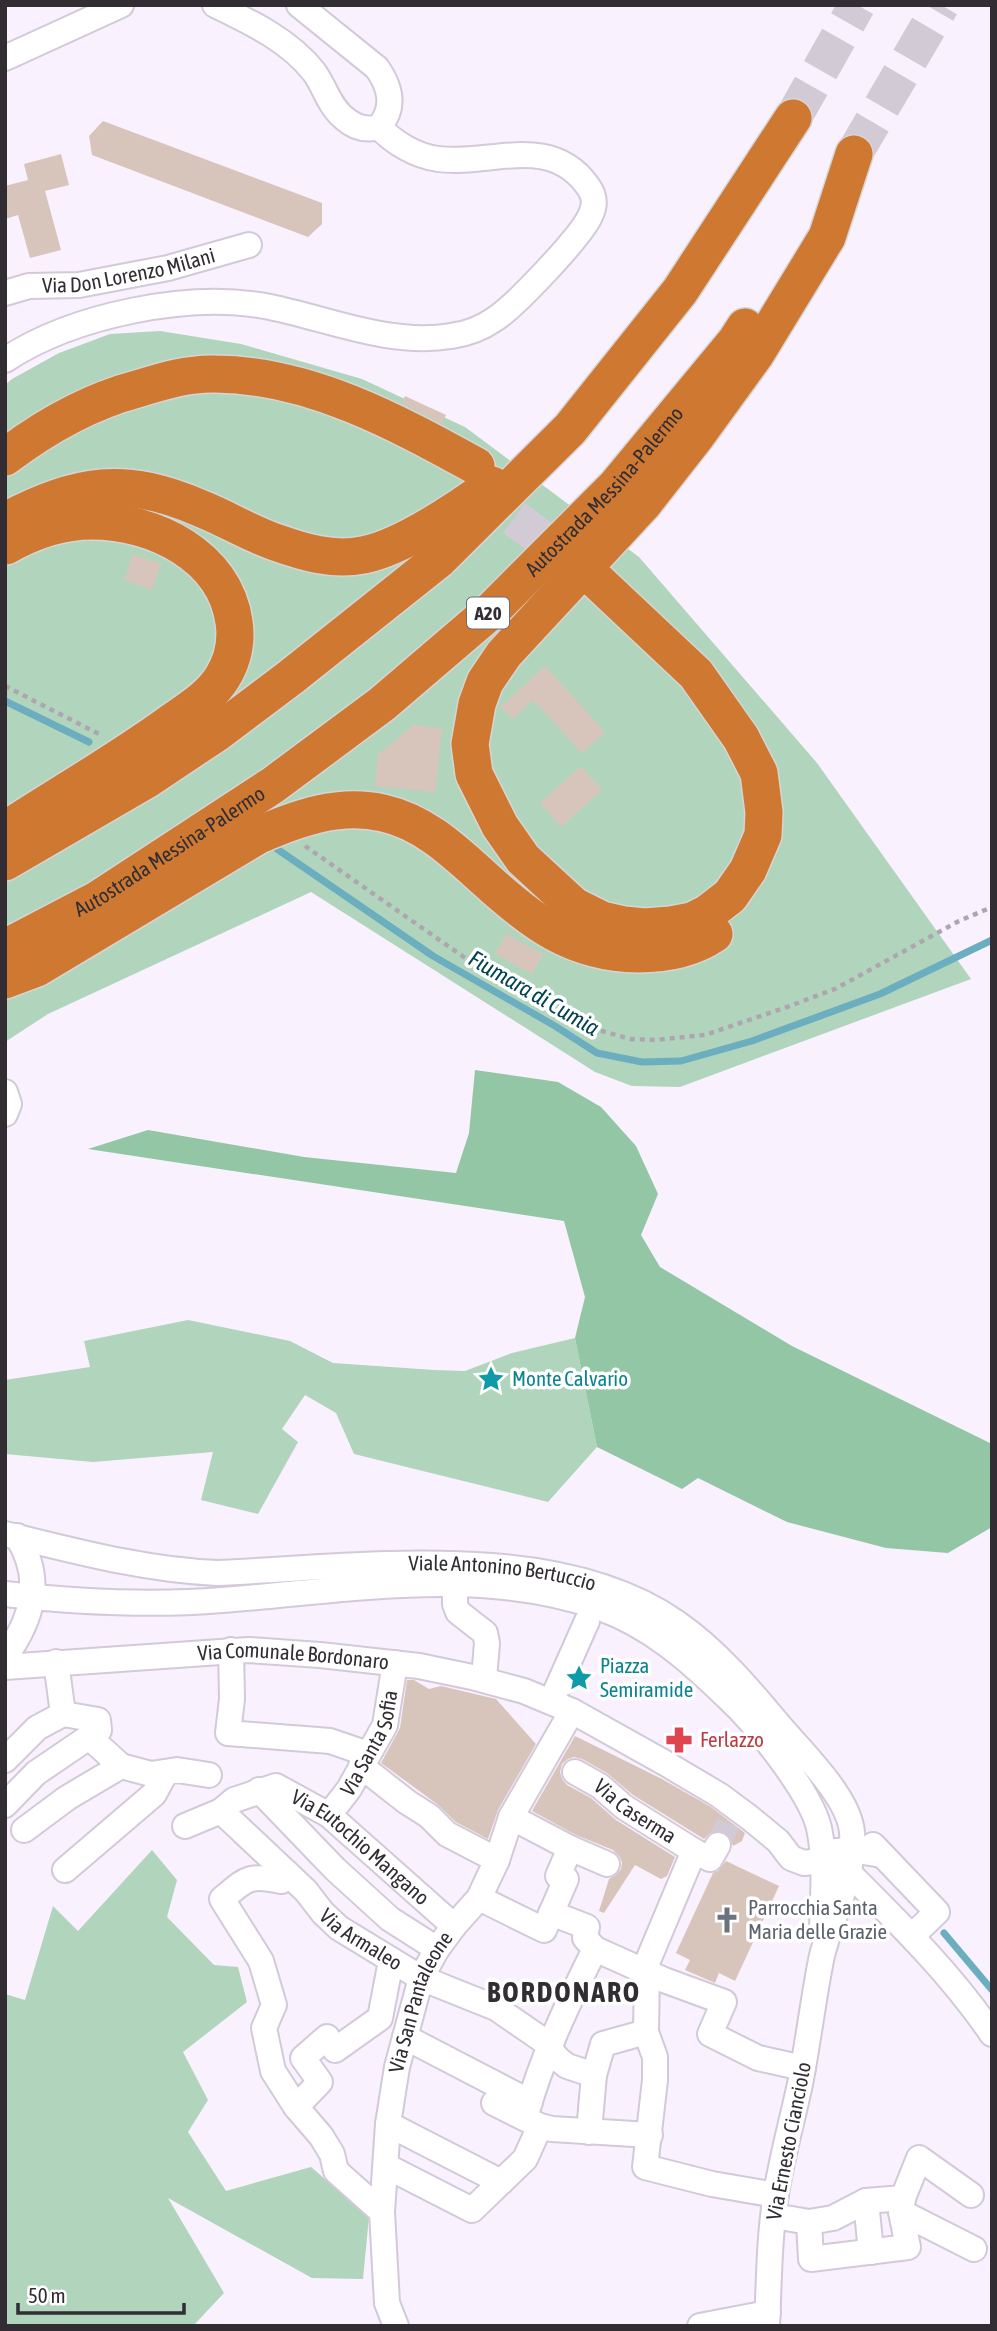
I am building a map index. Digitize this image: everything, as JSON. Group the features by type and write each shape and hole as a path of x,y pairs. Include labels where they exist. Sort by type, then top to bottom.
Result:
{"highway":[{"path":"5,862 146,780 218,732 438,560 570,429 680,290 793,118"},
{"name":"Autostrada Messina-Palermo","path":"5,948 97,900 272,785 382,704 493,609 616,485 736,341 854,154 827,237 755,355 643,504 504,653 485,682 477,704 470,744 474,774 500,827 523,859 574,906 602,920 644,927 692,921 708,913 730,896 748,870 763,835 764,812 759,773 741,738 696,674 601,571 657,608 710,665 753,724 774,771 779,805 778,835 772,859 758,889 746,906 723,928 705,940 681,950 620,954 586,947 552,932 525,914 443,842 424,829 384,813 342,810 292,821 259,835 37,968 5,980"},
{"path":"5,457 52,424 93,403 180,377 215,374 267,378 328,395 406,428 468,472 322,408 264,393 215,390 181,393 97,417 59,436 5,474"},
{"path":"5,521 65,494 93,488 117,487 167,495 258,536 300,551 321,556 363,555 404,541 484,491 570,429"},
{"path":"5,547 29,534 70,523 92,521 115,523 157,534 183,547 219,579 228,596 235,628 234,647 229,663 213,691 150,737 5,830"}],"street":[{"path":"5,58 121,5"},
{"path":"215,5 260,28 298,56 312,70 337,112 345,120 370,130 379,127 389,111 389,92 385,80 377,68 299,5"},
{"path":"5,360 50,335 96,320 182,303 250,303 386,335 426,338 469,332 508,309 580,231 592,212 594,201 586,183 575,172 554,160 512,154 436,159 390,139 379,127"},
{"name":"Via Don Lorenzo Milani","path":"5,293 29,286 79,285 156,271 249,245"},
{"path":"5,1092 9,1104 5,1114"},
{"path":"5,1657 23,1627 32,1597 27,1552 11,1535"},
{"name":"Viale Antonino Bertuccio","path":"11,1535 121,1561 194,1572 415,1564 540,1572 609,1588 659,1611 693,1635 779,1724 836,1793 849,1818 852,1833 850,1861"},
{"path":"455,1585 458,1612 485,1633 487,1643 484,1679"},
{"name":"Viale Antonino Bertuccio","path":"5,1594 104,1601 193,1602 377,1586 455,1585 537,1591 602,1608 648,1631 678,1652 740,1710 800,1788 814,1813 823,1856 822,1957"},
{"path":"587,1621 561,1707 665,1762 778,1841 791,1858 804,1863 823,1856 850,1861 882,1855"},
{"path":"231,1650 232,1699 228,1733 330,1741 365,1760 407,1802 429,1816 447,1834 497,1860"},
{"name":"Via Comunale Bordonaro","path":"5,1667 231,1650 275,1650 395,1663 484,1679 561,1707"},
{"path":"56,1662 63,1714"},
{"name":"Via Santa Sofia","path":"329,1815 349,1788 385,1726 395,1663"},
{"name":"Via San Pantaleone","path":"396,2325 387,2303 382,2213 388,2124 405,2037 421,1978 454,1926 479,1898 497,1860 511,1817 561,1707"},
{"path":"5,1760 37,1728 63,1714 99,1720 99,1730 36,1773 5,1805"},
{"path":"89,1737 121,1766 150,1774 177,1770 209,1774"},
{"path":"24,1830 67,1798 121,1766"},
{"path":"65,1870 154,1794 166,1772"},
{"name":"Via Caserma","path":"575,1772 600,1786 624,1807 706,1848 646,1970"},
{"name":"Via Eutochio Mangano","path":"184,1826 221,1811 234,1800 276,1786 329,1815 454,1926"},
{"path":"260,1790 335,1869 390,1919 438,1949"},
{"name":"Via Armaleo","path":"221,1811 287,1873 339,1928 421,1978 496,2008 549,2045 558,2059 567,2066 594,2075"},
{"path":"511,1817 607,1864"},
{"path":"849,1818 937,1912 912,1936"},
{"path":"479,1898 544,1930 566,1879 558,1876 570,1848"},
{"path":"850,1861 972,2005 992,2034"},
{"path":"822,1957 850,1861"},
{"path":"287,1873 281,1881 263,1877 247,1879 222,1899 261,1961 274,2005 264,2028 273,2071 296,2107 321,2136 332,2154 335,2171 382,2213"},
{"path":"551,1913 587,1927 584,1938 595,1949 664,1980 724,2002 709,2034 758,2058 803,2068"},
{"path":"386,2166 472,2210 525,2159 532,2115 549,2045 559,2019 595,1949"},
{"name":"Via Ernesto Cianciolo","path":"767,2319 775,2206 822,1957"},
{"path":"296,2107 320,2082 303,2058 327,2037 335,2050 380,2018 391,1961"},
{"path":"646,1970 646,2032 655,2057 655,2080 645,2167 712,2184 775,2206 808,2222 833,2218 866,2201 902,2205 974,2249"},
{"path":"589,2132 594,2075 603,2044 646,2032"},
{"path":"405,2037 552,2129 650,2135"},
{"path":"494,2103 532,2115"},
{"path":"388,2124 501,2182"},
{"path":"808,2222 811,2259 908,2246 902,2205 919,2158 971,2195"},
{"path":"866,2201 871,2252"},
{"path":"700,2326 767,2319"}],"path":[{"path":"5,686 103,737"}],"green space":[{"path":"160,331 241,344 362,379 465,427 639,557 817,763 971,979 680,1087 632,1086 595,1072 311,892 48,1014 5,1042 5,385 59,353 110,334"},
{"path":"475,1070 558,1082 601,1107 636,1146 658,1194 641,1235 660,1267 792,1346 992,1444 992,1527 948,1553 886,1548 787,1522 698,1478 682,1489 597,1447 575,1338 585,1297 564,1221 88,1149 148,1130 304,1157 456,1173 469,1133"},
{"path":"188,1320 290,1341 333,1363 434,1370 465,1371 512,1353 575,1338 597,1447 548,1502 354,1454 336,1413 305,1395 282,1429 298,1442 258,1514 201,1500 213,1452 93,1462 5,1454 5,1380 90,1367 84,1341"},
{"path":"152,1850 177,1880 167,1917 214,1965 238,1967 247,2002 183,2052 208,2100 188,2132 226,2191 311,2167 369,2217 363,2279 312,2278 168,2198 224,2293 193,2326 5,2326 5,1994 25,2000 53,1906 78,1931"}],"building":[{"path":"103,121 322,203 322,224 308,237 92,155 89,136"},
{"path":"61,154 69,185 45,191 61,250 30,258 18,215 5,219 5,186 28,180 24,164"},
{"path":"405,396 446,415 442,424 402,403"},
{"path":"133,554 161,564 152,590 124,580"},
{"path":"545,666 605,732 582,753 533,700 512,719 500,707"},
{"path":"413,725 442,728 435,792 375,786 378,755"},
{"path":"581,766 602,790 561,827 540,803"},
{"path":"506,934 543,954 532,974 495,954"},
{"path":"407,1680 414,1680 429,1689 441,1686 496,1699 536,1744 498,1810 488,1839 456,1822 437,1804 381,1763 400,1728"},
{"path":"575,1736 662,1779 711,1807 745,1833 742,1841 733,1846 726,1832 719,1830 704,1839 633,1795 607,1773 582,1759 568,1759 562,1764 560,1772 567,1785 591,1798 616,1820 675,1857 667,1876 661,1879 635,1865 604,1913 599,1911 609,1879 621,1869 619,1856 613,1850 576,1835 532,1811"},
{"name":"Parrocchia Santa Maria delle Grazie","path":"726,1861 779,1886 735,1981 719,1973 715,1983 685,1970 690,1960 676,1953 713,1873"}],"waterway":[{"name":"Fiumara di Cumia","path":"5,701 89,742"},
{"name":"Fiumara di Cumia","path":"277,849 433,956 597,1053 642,1062 681,1061 752,1041 880,994 992,940"},
{"path":"944,1933 992,1990"}],"tunnel":[{"path":"793,118 857,5"},
{"path":"854,154 941,5"},
{"path":"470,485 580,567"},
{"path":"718,1845 733,1813"}],"place":[{"name":"Monte Calvario","path":"491,1379"},
{"name":"Piazza Semiramide","path":"579,1678"},
{"name":"Ferlazzo","path":"679,1740"},
{"name":"Parrocchia Santa Maria delle Grazie","path":"727,1920"}],"district":[{"name":"BORDONARO","path":"564,1992"}]}
